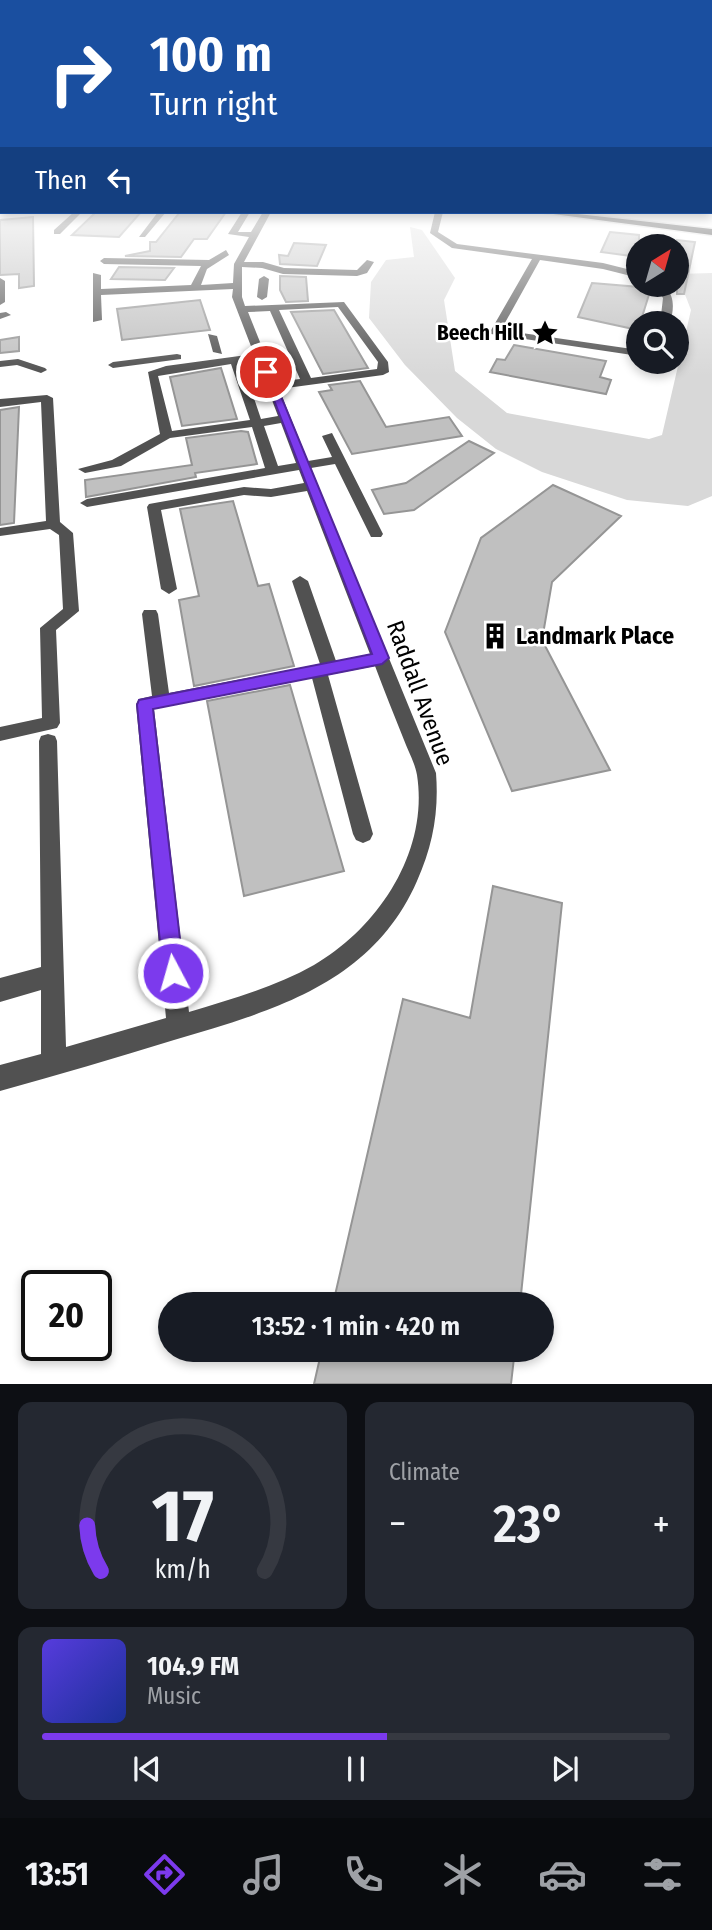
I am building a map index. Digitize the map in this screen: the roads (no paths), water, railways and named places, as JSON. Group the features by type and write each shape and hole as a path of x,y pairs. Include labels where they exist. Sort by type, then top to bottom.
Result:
{"street":[{"name":"Raddall Avenue","path":"0,1078 246,1006 323,973 360,946 396,900 418,857 429,793 426,773 238,297 236,257 244,248"},
{"path":"464,248 626,272"},
{"path":"202,252 236,257 284,271 357,273 364,271 370,262"},
{"path":"104,261 211,263 236,257"},
{"path":"537,258 495,332 626,352"},
{"path":"194,289 204,268 211,263"},
{"path":"96,275 97,320"},
{"path":"262,297 264,279"},
{"path":"0,281 0,302"},
{"path":"238,297 262,297 279,304 318,287"},
{"path":"97,292 194,289 279,304 341,304 383,362 383,372 272,386"},
{"path":"279,304 307,382"},
{"path":"212,336 218,352"},
{"path":"113,365 218,352 258,352"},
{"path":"166,435 152,374 166,369 236,361 258,352"},
{"path":"236,361 273,471"},
{"path":"0,364 18,362 41,370"},
{"path":"0,403 47,398 53,524"},
{"path":"85,468 116,463 166,435 285,419"},
{"path":"328,436 376,534"},
{"path":"87,503 340,459"},
{"path":"169,589 154,506 244,491 271,493 313,486"},
{"path":"0,532 53,524 66,533 71,611 48,628 51,723 0,734"},
{"path":"300,581 363,834"},
{"path":"150,614 161,701"},
{"path":"179,1027 145,705 382,658"},
{"path":"48,741 54,1063"},
{"path":"0,990 54,975"}],"place":[{"name":"Beech Hill","path":"545,333"},
{"name":"Landmark Place","path":"495,636"}]}
